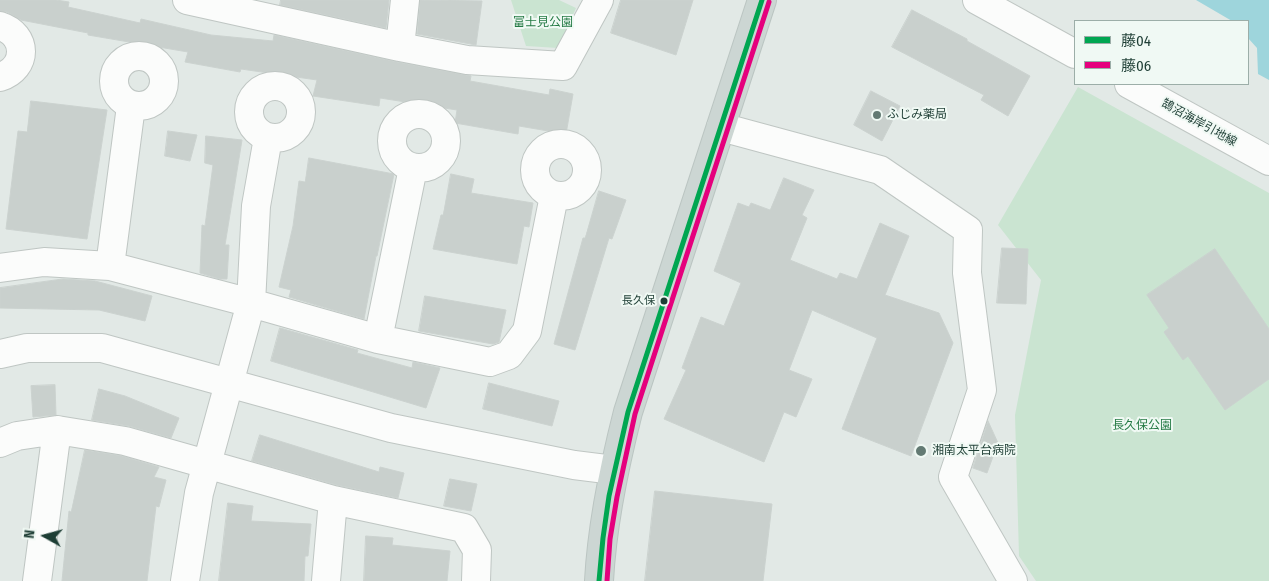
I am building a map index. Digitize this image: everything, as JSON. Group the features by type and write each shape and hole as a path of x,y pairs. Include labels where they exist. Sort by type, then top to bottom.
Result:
{"main road":[{"path":"599,581 600,556 614,470 628,412 762,0"}],"street":[{"path":"187,0 253,7 400,48 467,60 563,66 598,0"},
{"path":"400,48 406,0"},
{"path":"977,0 1074,53"},
{"path":"0,26 16,36 21,52 15,69 0,77"},
{"name":"鵠沼海岸引地線","path":"1131,85 1269,161"},
{"path":"110,266 131,106"},
{"path":"721,127 880,170 968,230 967,273 982,390 953,477 1013,581"},
{"path":"185,581 199,493 251,303 256,206 268,138"},
{"path":"378,339 413,168"},
{"path":"0,268 44,262 110,266 378,339 490,362 509,355 527,331 554,196"},
{"path":"0,354 27,348 102,348 391,428 574,465 614,470"},
{"path":"37,581 57,430"},
{"path":"0,443 17,436 57,430 125,441 333,500 464,528 477,550 476,581"},
{"path":"326,581 333,500"}],"green space":[{"name":"富士見公園","path":"511,0 559,0 576,8 558,48 526,46"},
{"name":"長久保公園","path":"1078,87 1269,193 1269,581 1036,581 1019,556 1015,415 1041,280 998,225"}],"water":[{"path":"1196,0 1269,0 1269,80 1258,74 1257,48 1249,39 1249,20 1230,20"}],"building":[{"path":"0,0 56,0 69,2 68,7 140,23 141,19 211,35 273,41 274,35 471,76 470,81 549,95 550,89 573,94 566,134 519,126 518,134 455,123 457,110 380,98 379,106 313,96 317,80 241,69 240,72 185,62 188,52 88,35 88,33 21,20 7,12 0,11"},
{"path":"281,0 389,0 386,28 280,5"},
{"path":"420,0 482,1 476,45 417,34"},
{"path":"621,0 693,0 676,55 611,33"},
{"path":"912,10 967,39 967,41 1030,76 1008,116 981,100 984,95 892,47"},
{"name":"ふじみ薬局","path":"871,91 900,106 882,141 854,125"},
{"path":"31,101 107,110 87,239 6,229 18,131 27,132"},
{"path":"168,131 197,135 190,161 165,156"},
{"path":"206,136 242,140 225,245 229,245 227,279 220,279 200,273 202,225 205,226 213,165 205,163"},
{"path":"309,158 394,174 364,319 289,297 291,290 279,287 293,226 299,181 305,182"},
{"path":"451,174 474,179 471,193 533,203 529,227 524,226 517,264 433,249 441,215 443,215"},
{"path":"784,178 814,190 802,215 807,218 790,260 837,279 840,273 857,279 880,223 909,236 885,295 939,313 953,343 911,456 842,429 877,338 812,310 789,370 812,379 796,417 784,412 764,462 664,419 686,370 682,368 701,317 724,326 741,283 714,271 738,203 749,207 751,203 770,210"},
{"path":"599,191 626,200 612,239 609,238 575,350 554,344 583,238 585,238"},
{"path":"1002,248 1028,249 1026,304 997,303"},
{"path":"1215,249 1269,329 1269,379 1225,410 1188,356 1183,360 1164,332 1169,328 1147,295"},
{"path":"63,279 95,281 152,296 145,321 99,310 0,308 0,288"},
{"path":"425,296 506,310 499,342 493,344 419,331"},
{"path":"280,328 358,350 357,353 412,368 413,362 440,368 426,408 271,361"},
{"path":"489,383 559,401 552,426 483,409"},
{"path":"55,385 56,415 33,417 31,386"},
{"path":"99,389 125,396 179,418 171,438 129,426 92,420"},
{"path":"988,421 998,443 987,473 973,468"},
{"path":"260,435 379,472 380,467 404,473 398,498 337,485 252,461"},
{"path":"85,450 122,456 159,467 154,477 166,480 159,507 156,506 147,581 62,581 69,511 71,512"},
{"path":"450,479 477,484 471,511 444,506"},
{"path":"655,491 772,504 763,581 645,581"},
{"path":"228,503 253,506 251,521 311,524 308,556 305,556 304,581 219,581"},
{"path":"366,536 393,538 392,545 450,551 447,581 364,581"}],"transit line":[{"name":"藤04","path":"599,581 609,496 628,412 762,0"},
{"name":"藤06","path":"607,581 610,539 617,497 635,414 769,2"}],"place":[{"name":"ふじみ薬局","path":"877,115"},
{"name":"長久保","path":"664,301"},
{"name":"湘南太平台病院","path":"921,451"}]}
